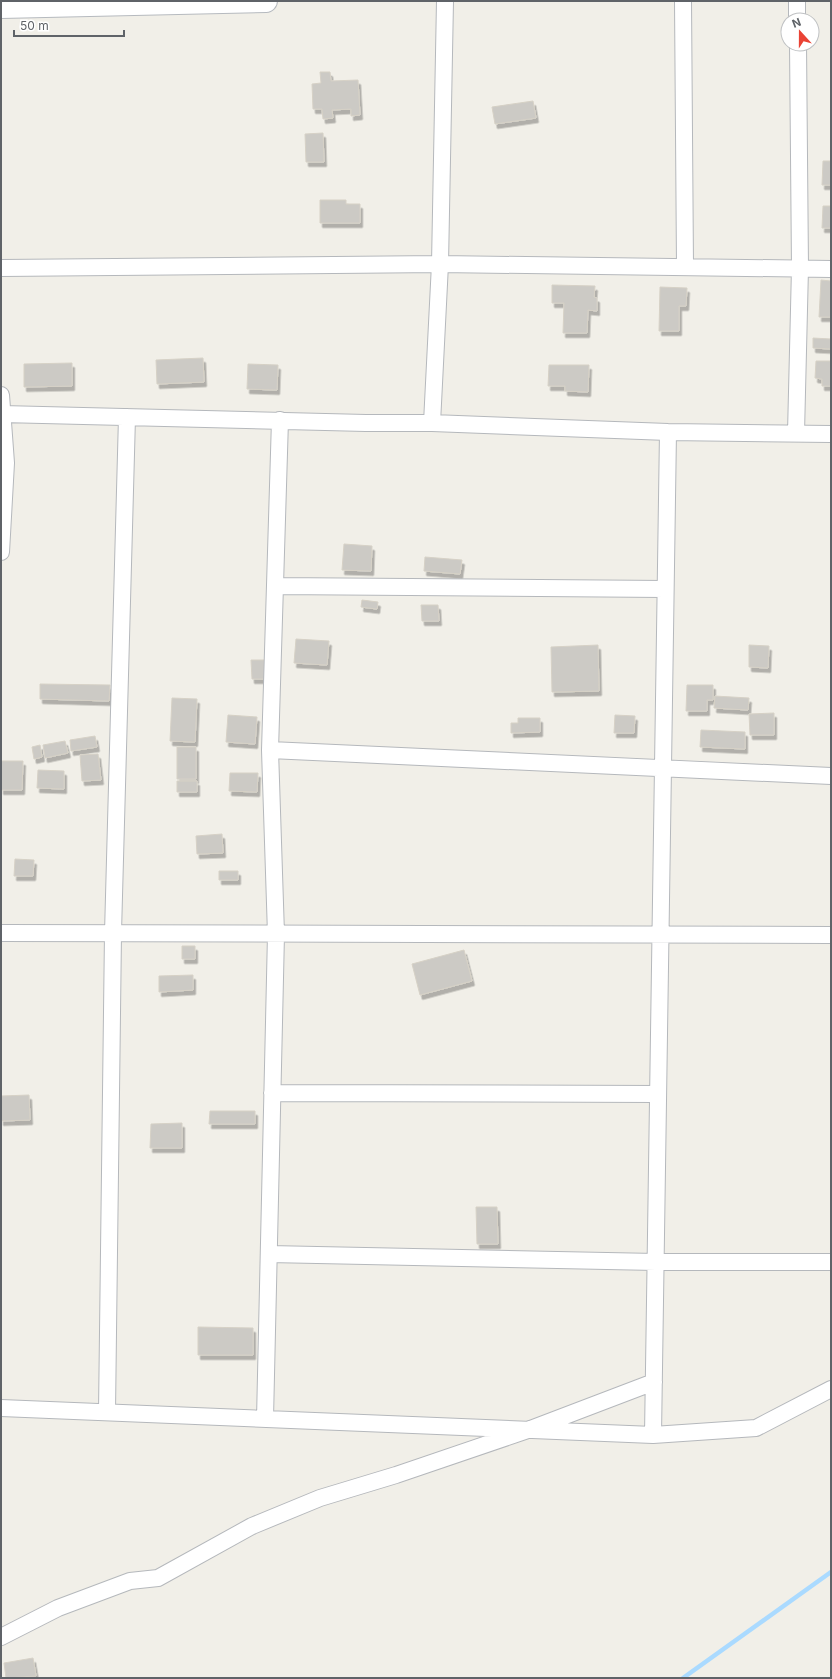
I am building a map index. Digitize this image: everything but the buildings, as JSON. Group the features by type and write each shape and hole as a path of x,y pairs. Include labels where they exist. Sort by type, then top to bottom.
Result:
{"main road":[{"path":"1,8 78,3 266,1"}],"street":[{"path":"432,423 440,264 445,1"},
{"path":"683,1 684,266"},
{"path":"797,1 797,12"},
{"path":"796,432 800,268 798,52"},
{"path":"1,268 440,264 831,269"},
{"path":"1,395 6,463 3,490 1,552"},
{"path":"2,414 432,423 668,432 796,432 831,434"},
{"path":"107,1412 113,934 127,417"},
{"path":"265,1419 276,934 270,750 280,420"},
{"path":"653,1435 668,432"},
{"path":"275,586 665,590"},
{"path":"270,750 831,776"},
{"path":"1,933 831,935"},
{"path":"272,1093 658,1094"},
{"path":"269,1254 656,1262 831,1262"},
{"path":"1,1637 58,1608 130,1581 158,1578 252,1526 320,1498 396,1475 528,1430 654,1382"},
{"path":"1,1408 653,1435 756,1428 831,1389"}],"waterway":[{"path":"683,1678 831,1572"}]}
